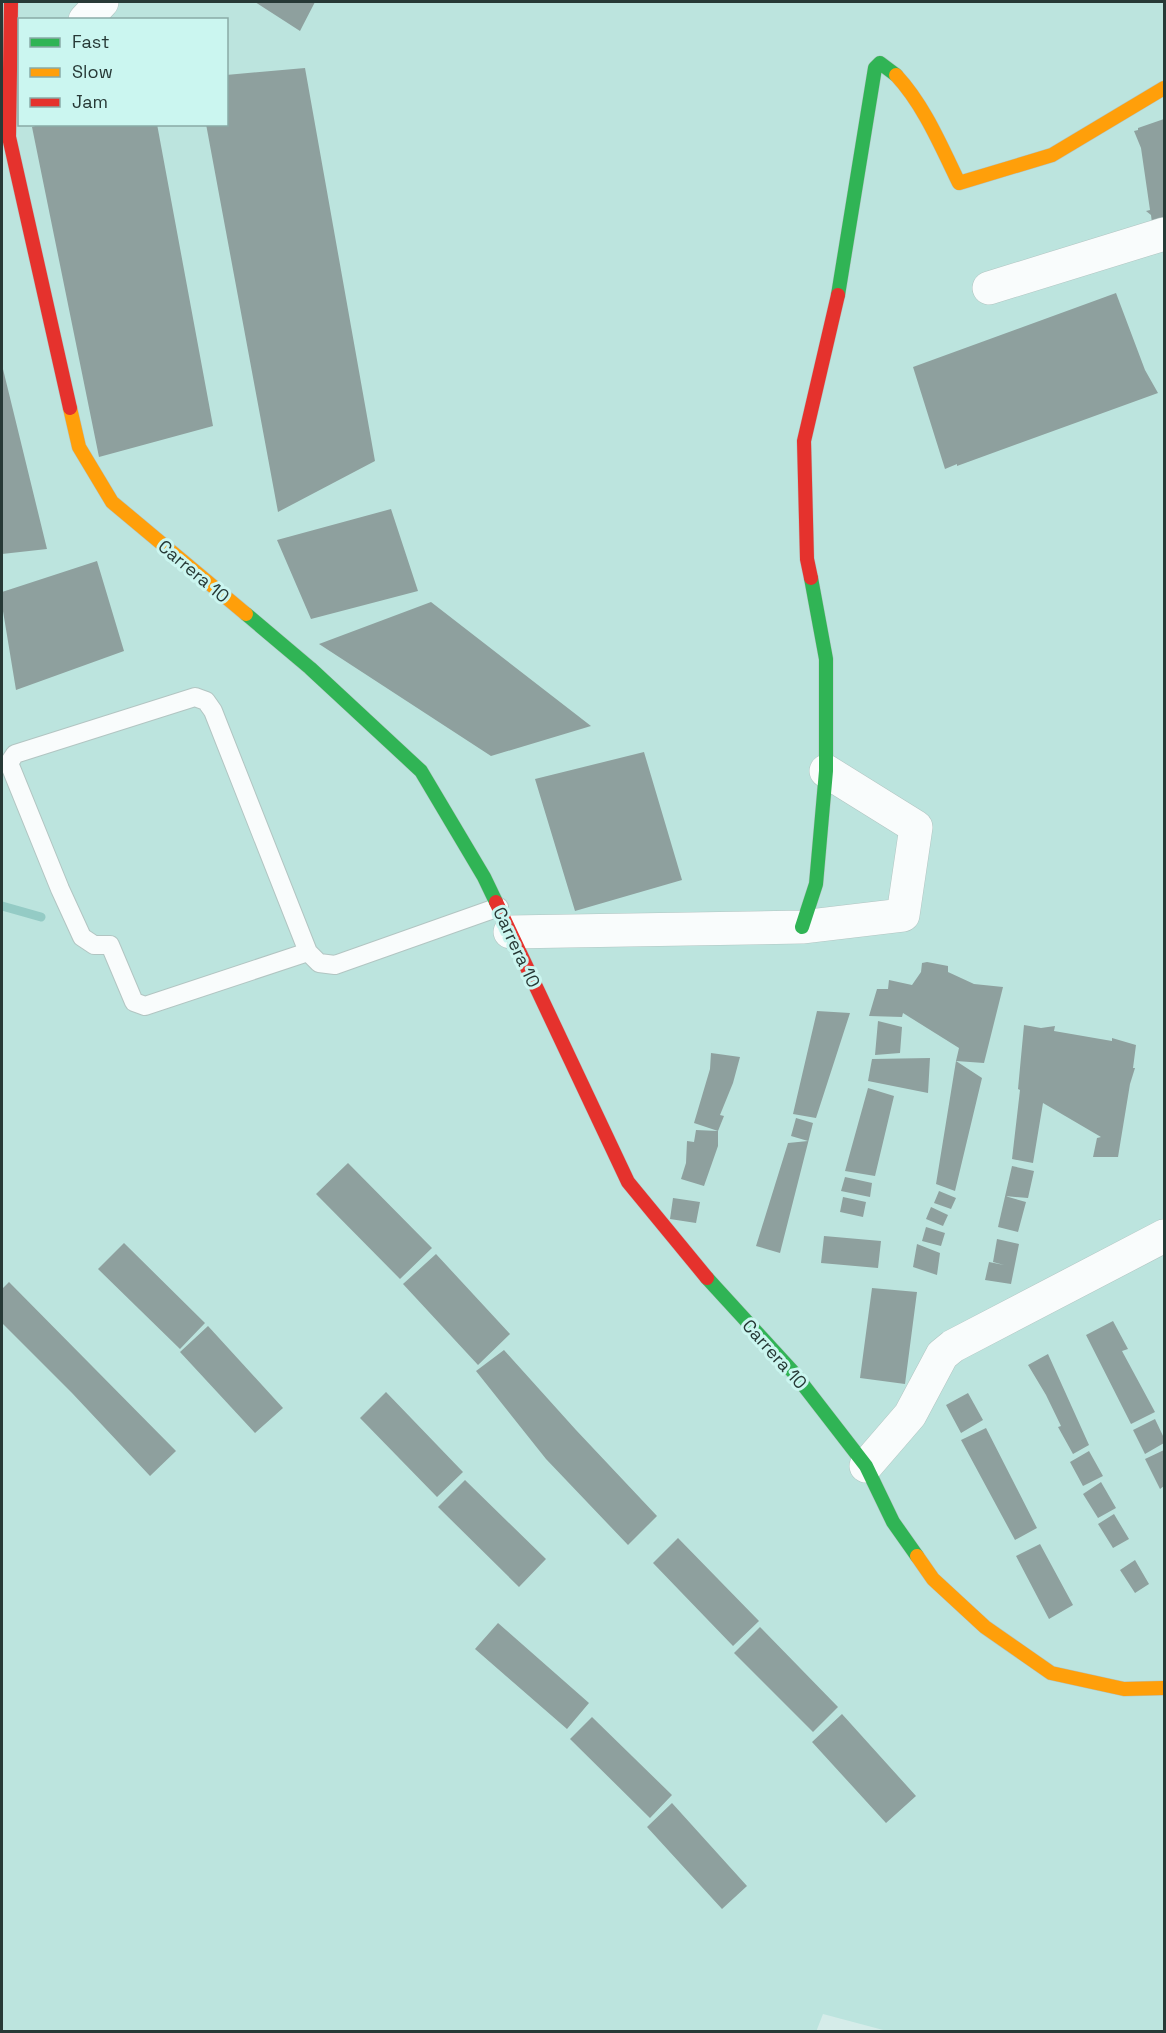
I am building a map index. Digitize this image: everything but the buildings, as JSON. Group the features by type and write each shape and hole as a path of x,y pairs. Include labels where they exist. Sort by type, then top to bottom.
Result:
{"street":[{"name":"Carrera 10","path":"11,2 15,96 9,137 79,447 111,502 310,668 421,771 484,876 628,1182 696,1267 794,1373 866,1466 893,1522 933,1579 985,1627 1051,1673 1124,1689 1164,1688"},
{"path":"88,18 102,2"},
{"path":"802,927 816,885 826,771 826,658 807,559 804,441 833,322 876,68 880,63 893,70 910,91 959,183 1052,155 1164,88"},
{"path":"989,288 1164,234"},
{"path":"505,920 802,927 903,915 916,827 826,771"},
{"path":"866,1466 909,1414 942,1355 953,1346 1164,1236"}],"lane":[{"path":"308,952 145,1006 134,1002 110,945 94,945 82,937 9,763 10,759 15,754 195,697 206,701 213,711 308,952 319,963 335,964 505,920"}],"green space":[{"path":"2,2 1164,2 1164,2031 887,2031 823,2014 816,2032 2,2032"}],"waterway":[{"path":"2,906 41,917"}],"traffic: fast":[{"path":"838,295 875,68 880,63 896,75"},
{"path":"802,927 816,884 826,771 826,659 811,578"},
{"path":"246,614 310,668 421,771 484,877 496,902"},
{"path":"707,1278 794,1373 866,1466 893,1522 917,1556"}],"traffic: slow":[{"path":"896,75 915,99 939,140 959,183 1052,155 1164,88"},
{"path":"70,408 79,447 112,502 246,614"},
{"path":"917,1556 933,1579 985,1627 1051,1673 1124,1689 1164,1688"}],"traffic: jam":[{"path":"11,2 9,137 70,408"},
{"path":"811,578 807,559 804,441 838,295"},
{"path":"496,902 628,1182 707,1278"}]}
